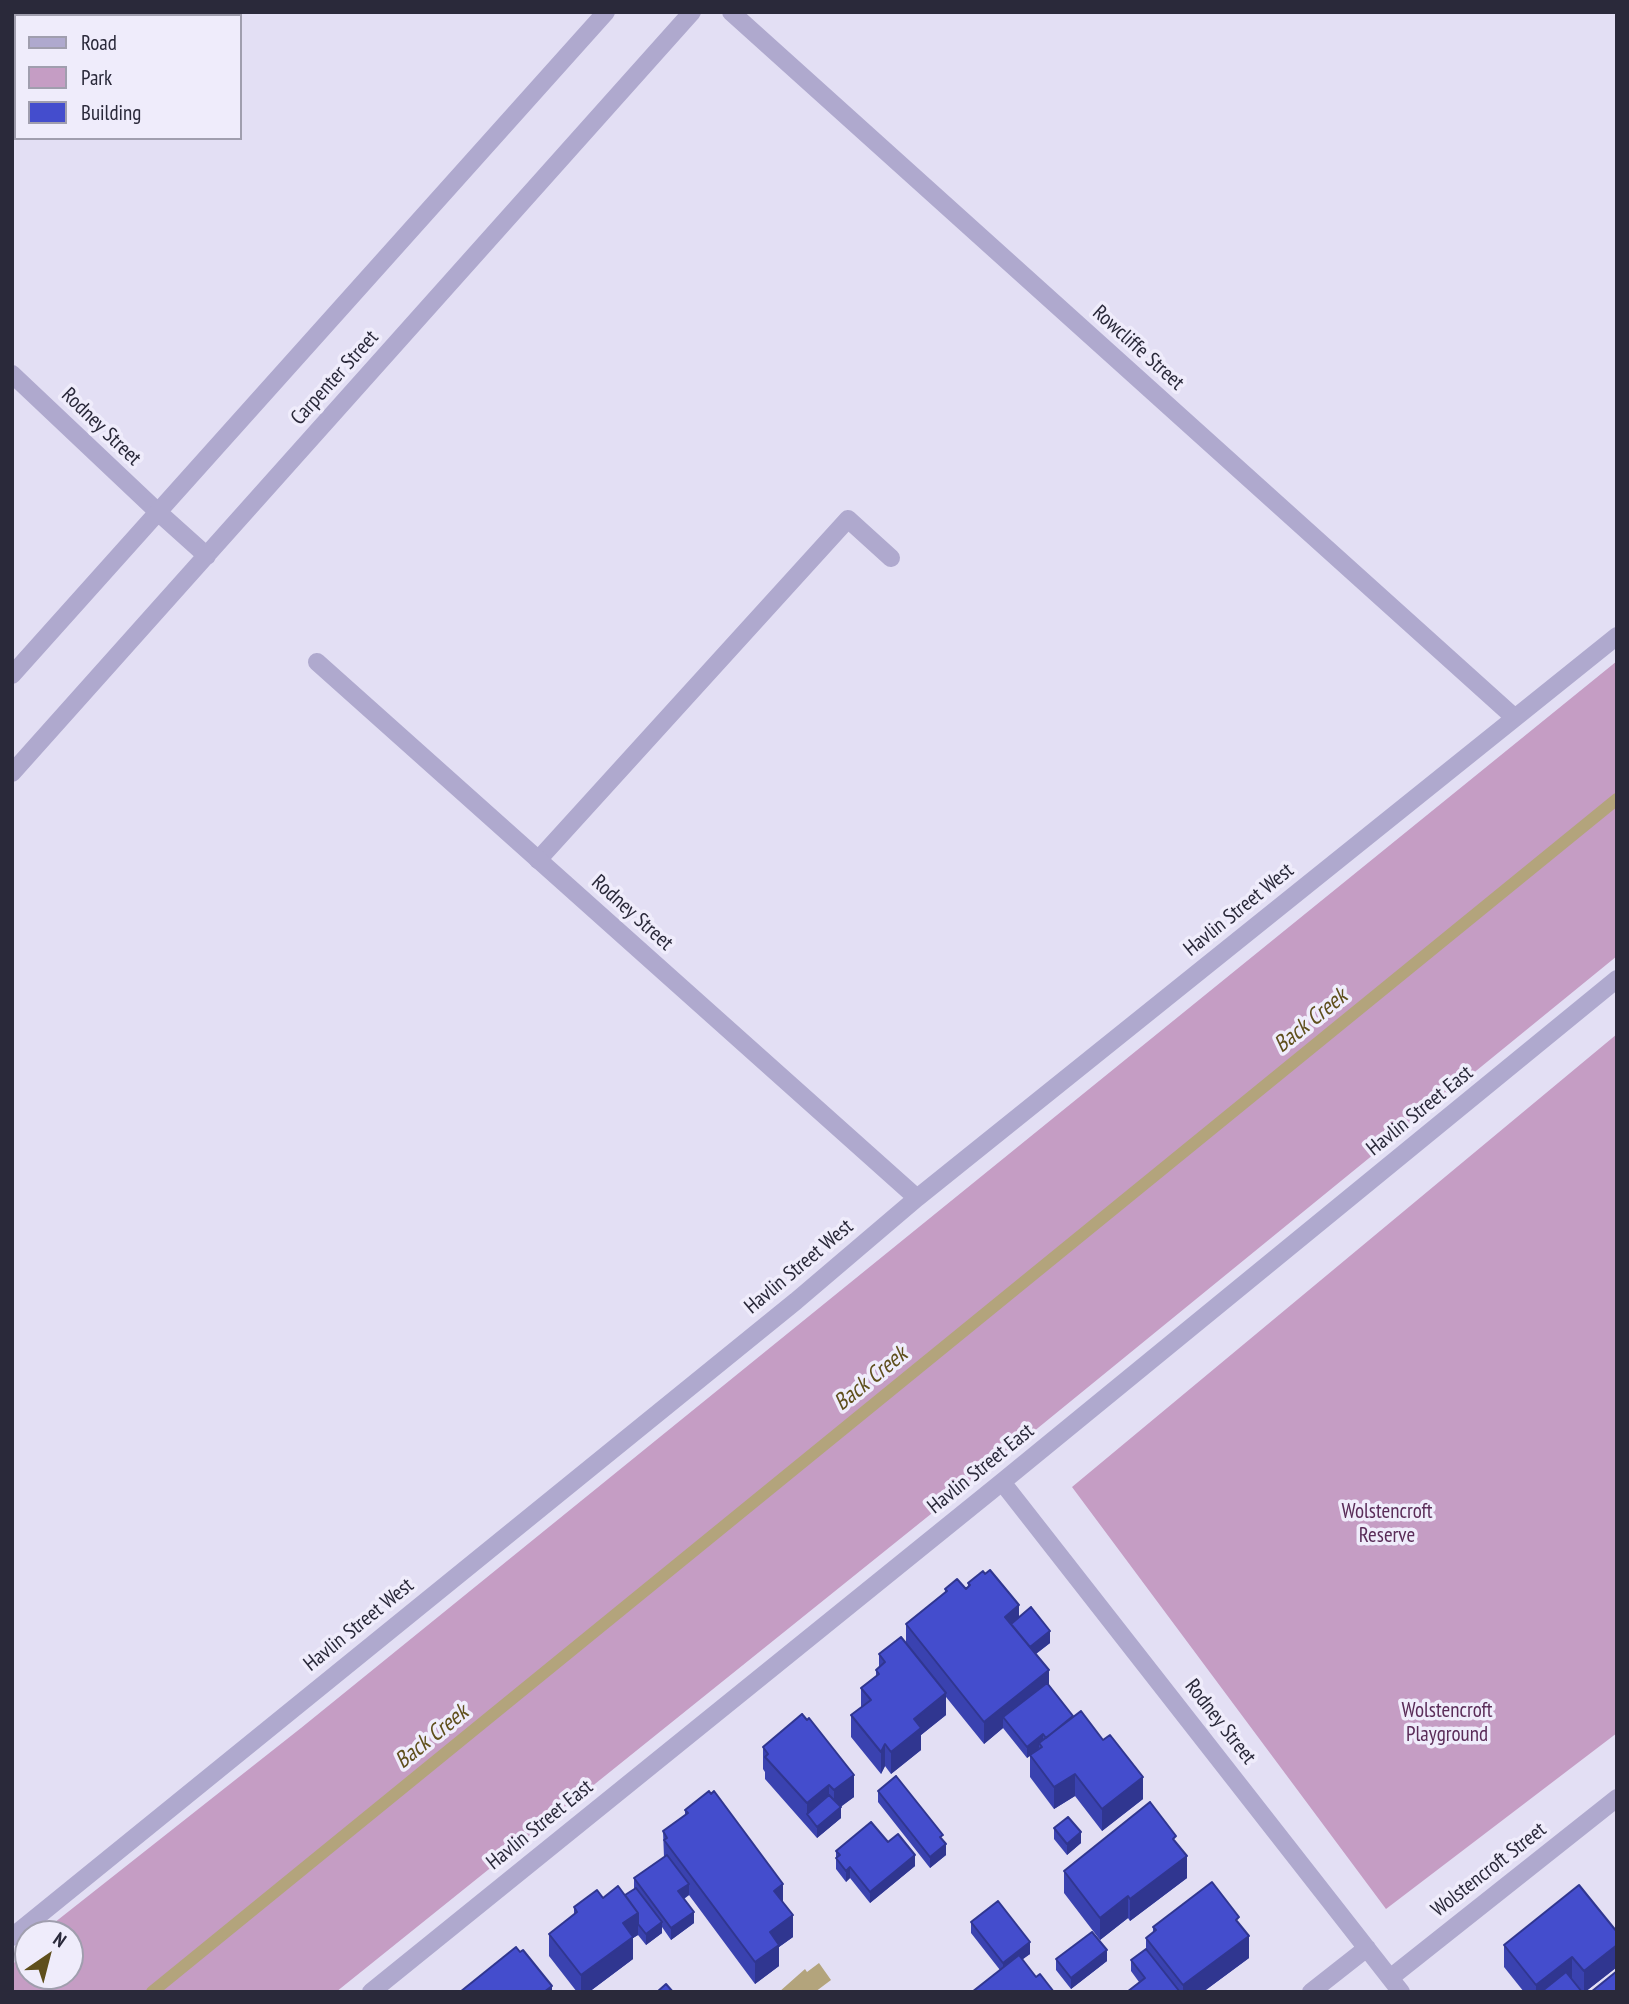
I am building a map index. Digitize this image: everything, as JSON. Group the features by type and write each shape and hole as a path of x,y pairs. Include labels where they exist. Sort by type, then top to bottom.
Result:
{"street":[{"name":"Carpenter Street","path":"12,675 606,12"},
{"name":"Carpenter Street","path":"12,773 692,12"},
{"name":"Rowcliffe Street","path":"731,12 1515,718"},
{"name":"Rodney Street","path":"12,374 206,556"},
{"path":"538,860 848,519 891,558"},
{"name":"Havlin Street West","path":"12,1937 796,1301 917,1198 1617,636"},
{"name":"Rodney Street","path":"317,662 917,1198"},
{"name":"Havlin Street East","path":"370,1992 1002,1482 1617,979"},
{"name":"Rodney Street","path":"1002,1482 1395,1985"},
{"name":"Wolstencroft Street","path":"1395,1985 1617,1798"},
{"path":"1311,1992 1367,1948"}],"green space":[{"path":"1617,661 1617,956 1033,1432 336,1992 15,1992 12,1988 14,1963 14,1990 84,1990 84,1920 58,1920 301,1728"},
{"name":"Wolstencroft Reserve","path":"1617,1034 1617,1733 1386,1909 1072,1487"}],"shaded area":[{"path":"819,1963 831,1980 815,1992 779,1992 805,1969 807,1972"}],"building":[{"path":"990,1570 1019,1605 1005,1617 1049,1670 984,1722 906,1624 947,1591 945,1589 957,1579 966,1589 970,1585 968,1583 983,1571 985,1574"},
{"path":"1031,1607 1050,1631 1030,1647 1011,1624"},
{"path":"901,1637 946,1693 914,1719 921,1728 891,1752 885,1744 881,1752 851,1715 871,1700 861,1688 879,1674 876,1670 885,1662 879,1654"},
{"path":"1047,1683 1073,1716 1046,1738 1043,1734 1027,1747 1003,1717"},
{"path":"1081,1711 1103,1740 1110,1735 1143,1777 1102,1809 1075,1774 1054,1787 1030,1755 1042,1747 1039,1743"},
{"path":"802,1714 807,1720 809,1718 854,1775 834,1790 829,1785 807,1803 765,1757 768,1754 763,1747"},
{"path":"896,1776 943,1835 940,1837 946,1844 930,1857 878,1791"},
{"path":"709,1791 711,1794 714,1791 783,1884 774,1891 793,1915 770,1932 779,1945 755,1962 664,1840 667,1838 663,1831 688,1813 685,1810"},
{"path":"829,1795 841,1807 817,1827 807,1814"},
{"path":"1150,1802 1176,1836 1173,1839 1187,1856 1100,1918 1064,1871"},
{"path":"1068,1817 1081,1832 1067,1844 1054,1828"},
{"path":"871,1822 888,1842 898,1834 915,1855 870,1892 850,1867 846,1871 836,1858 840,1855 836,1851"},
{"path":"667,1855 689,1884 678,1891 694,1912 671,1928 634,1878"},
{"path":"1212,1882 1239,1917 1236,1920 1249,1936 1183,1985 1146,1938 1156,1930 1153,1927"},
{"path":"1579,1885 1617,1932 1617,1945 1584,1971 1572,1957 1536,1985 1504,1945"},
{"path":"618,1886 638,1913 623,1923 633,1937 581,1975 549,1934 577,1912 574,1907 597,1890 603,1898"},
{"path":"636,1888 662,1922 646,1934 638,1924 638,1913 625,1895"},
{"path":"998,1901 1030,1942 1003,1963 971,1922"},
{"path":"1092,1932 1107,1950 1071,1978 1056,1959"},
{"path":"516,1947 520,1952 523,1950 552,1986 544,1992 460,1992"},
{"path":"1146,1949 1180,1992 1127,1992 1145,1978 1131,1960"},
{"path":"1019,1955 1036,1977 1040,1974 1054,1992 972,1992"},
{"path":"1617,1971 1617,1992 1591,1992"},
{"path":"1566,1972 1582,1992 1541,1992"},
{"path":"666,1984 673,1992 657,1992"}],"waterway":[{"name":"Back Creek","path":"152,1992 1617,799"}],"park label":[{"name":"Wolstencroft Playground","path":"1447,1723"}]}
